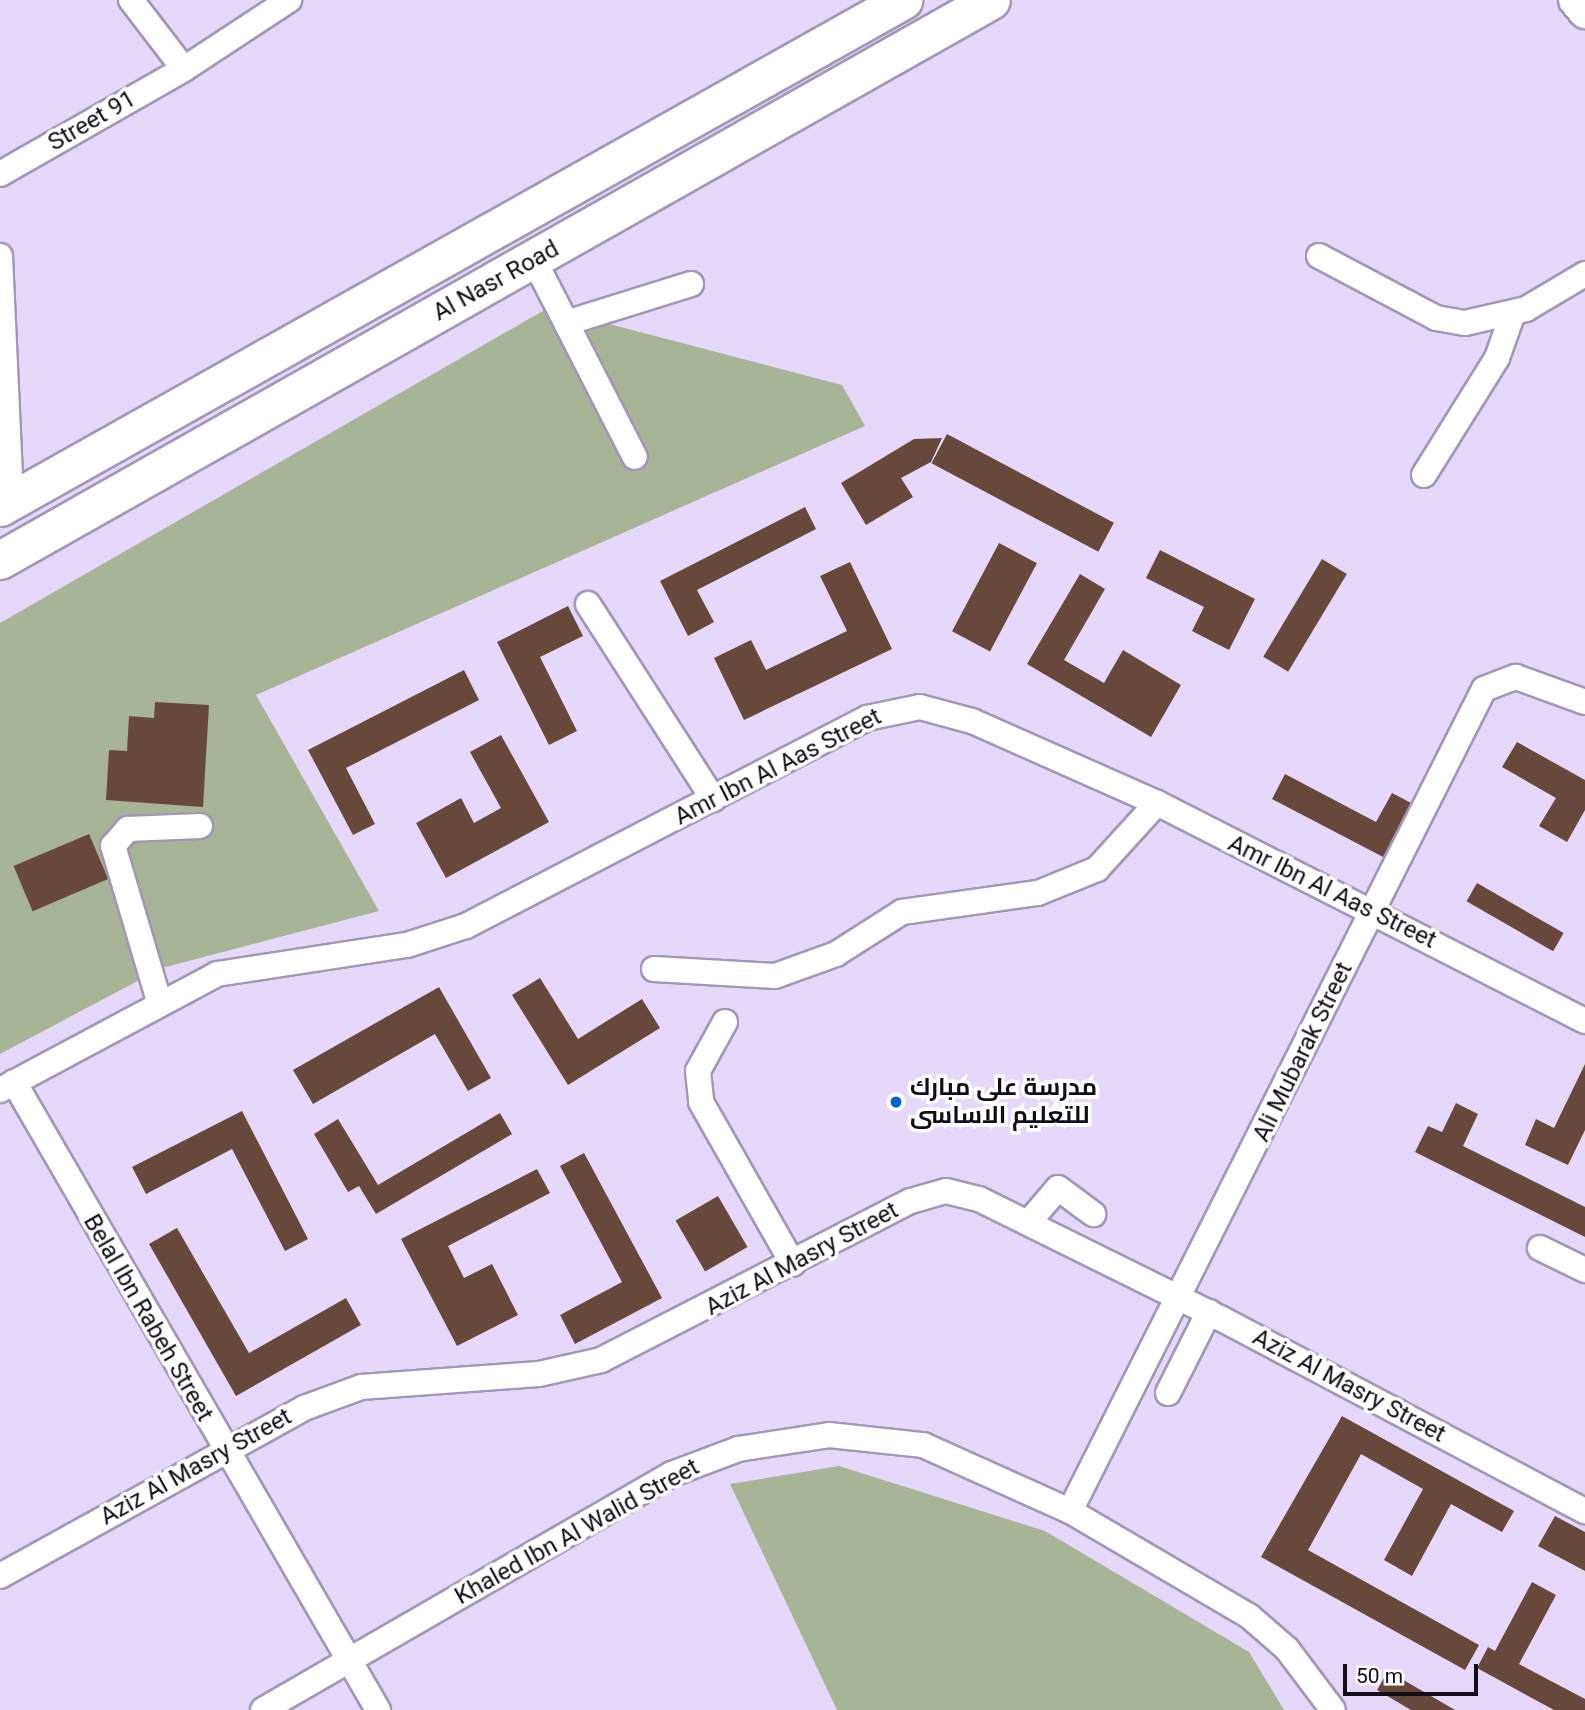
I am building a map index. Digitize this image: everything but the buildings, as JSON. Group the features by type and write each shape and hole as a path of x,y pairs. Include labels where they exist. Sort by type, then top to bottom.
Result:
{"highway":[{"name":"Al Nasr Road","path":"5,504 902,0"},
{"name":"Al Nasr Road","path":"0,560 991,0"},
{"path":"485,236 520,268"}],"main road":[{"path":"1575,0 1585,12"}],"street":[{"path":"131,0 184,69"},
{"name":"Street 91","path":"0,174 184,69 289,0"},
{"path":"0,256 5,504"},
{"path":"1319,256 1436,318 1465,323 1513,313 1585,274"},
{"path":"520,268 566,323 635,457"},
{"path":"566,323 691,284"},
{"path":"1424,475 1497,358 1513,313"},
{"path":"588,604 713,799"},
{"name":"Ali Mubarak Street","path":"1070,1511 1181,1298 1484,689 1516,677 1585,702"},
{"name":"Amr Ibn Al Aas Street","path":"7,1086 159,1001 217,974 407,944 466,926 867,718 920,707 972,721 1157,803 1374,910 1585,1021"},
{"path":"654,969 775,976 836,954 902,912 1038,893 1097,869 1157,803"},
{"path":"159,1001 113,846 128,828 200,826"},
{"path":"725,1022 698,1070 701,1102 793,1264"},
{"name":"Belal Ibn Rabeh Street","path":"7,1086 378,1710"},
{"path":"1028,1223 1058,1188 1093,1214"},
{"name":"Aziz Al Masry Street","path":"0,1576 223,1448 361,1387 539,1374 601,1360 930,1193 961,1193 1028,1223 1209,1312 1585,1511"},
{"path":"1540,1248 1585,1270"},
{"path":"1168,1393 1209,1312"},
{"name":"Khaled Ibn Al Walid Street","path":"263,1710 672,1474 764,1443 829,1435 923,1445 1070,1511 1249,1616 1287,1649 1333,1710"}],"green space":[{"path":"548,308 842,385 865,426 256,695 379,911 162,968 0,1054 0,623"},
{"path":"839,1466 1045,1531 1249,1652 1284,1710 837,1710 730,1484"}],"place":[{"name":"مدرسة على مبارك للتعليم الاساسى","path":"896,1102"}]}
